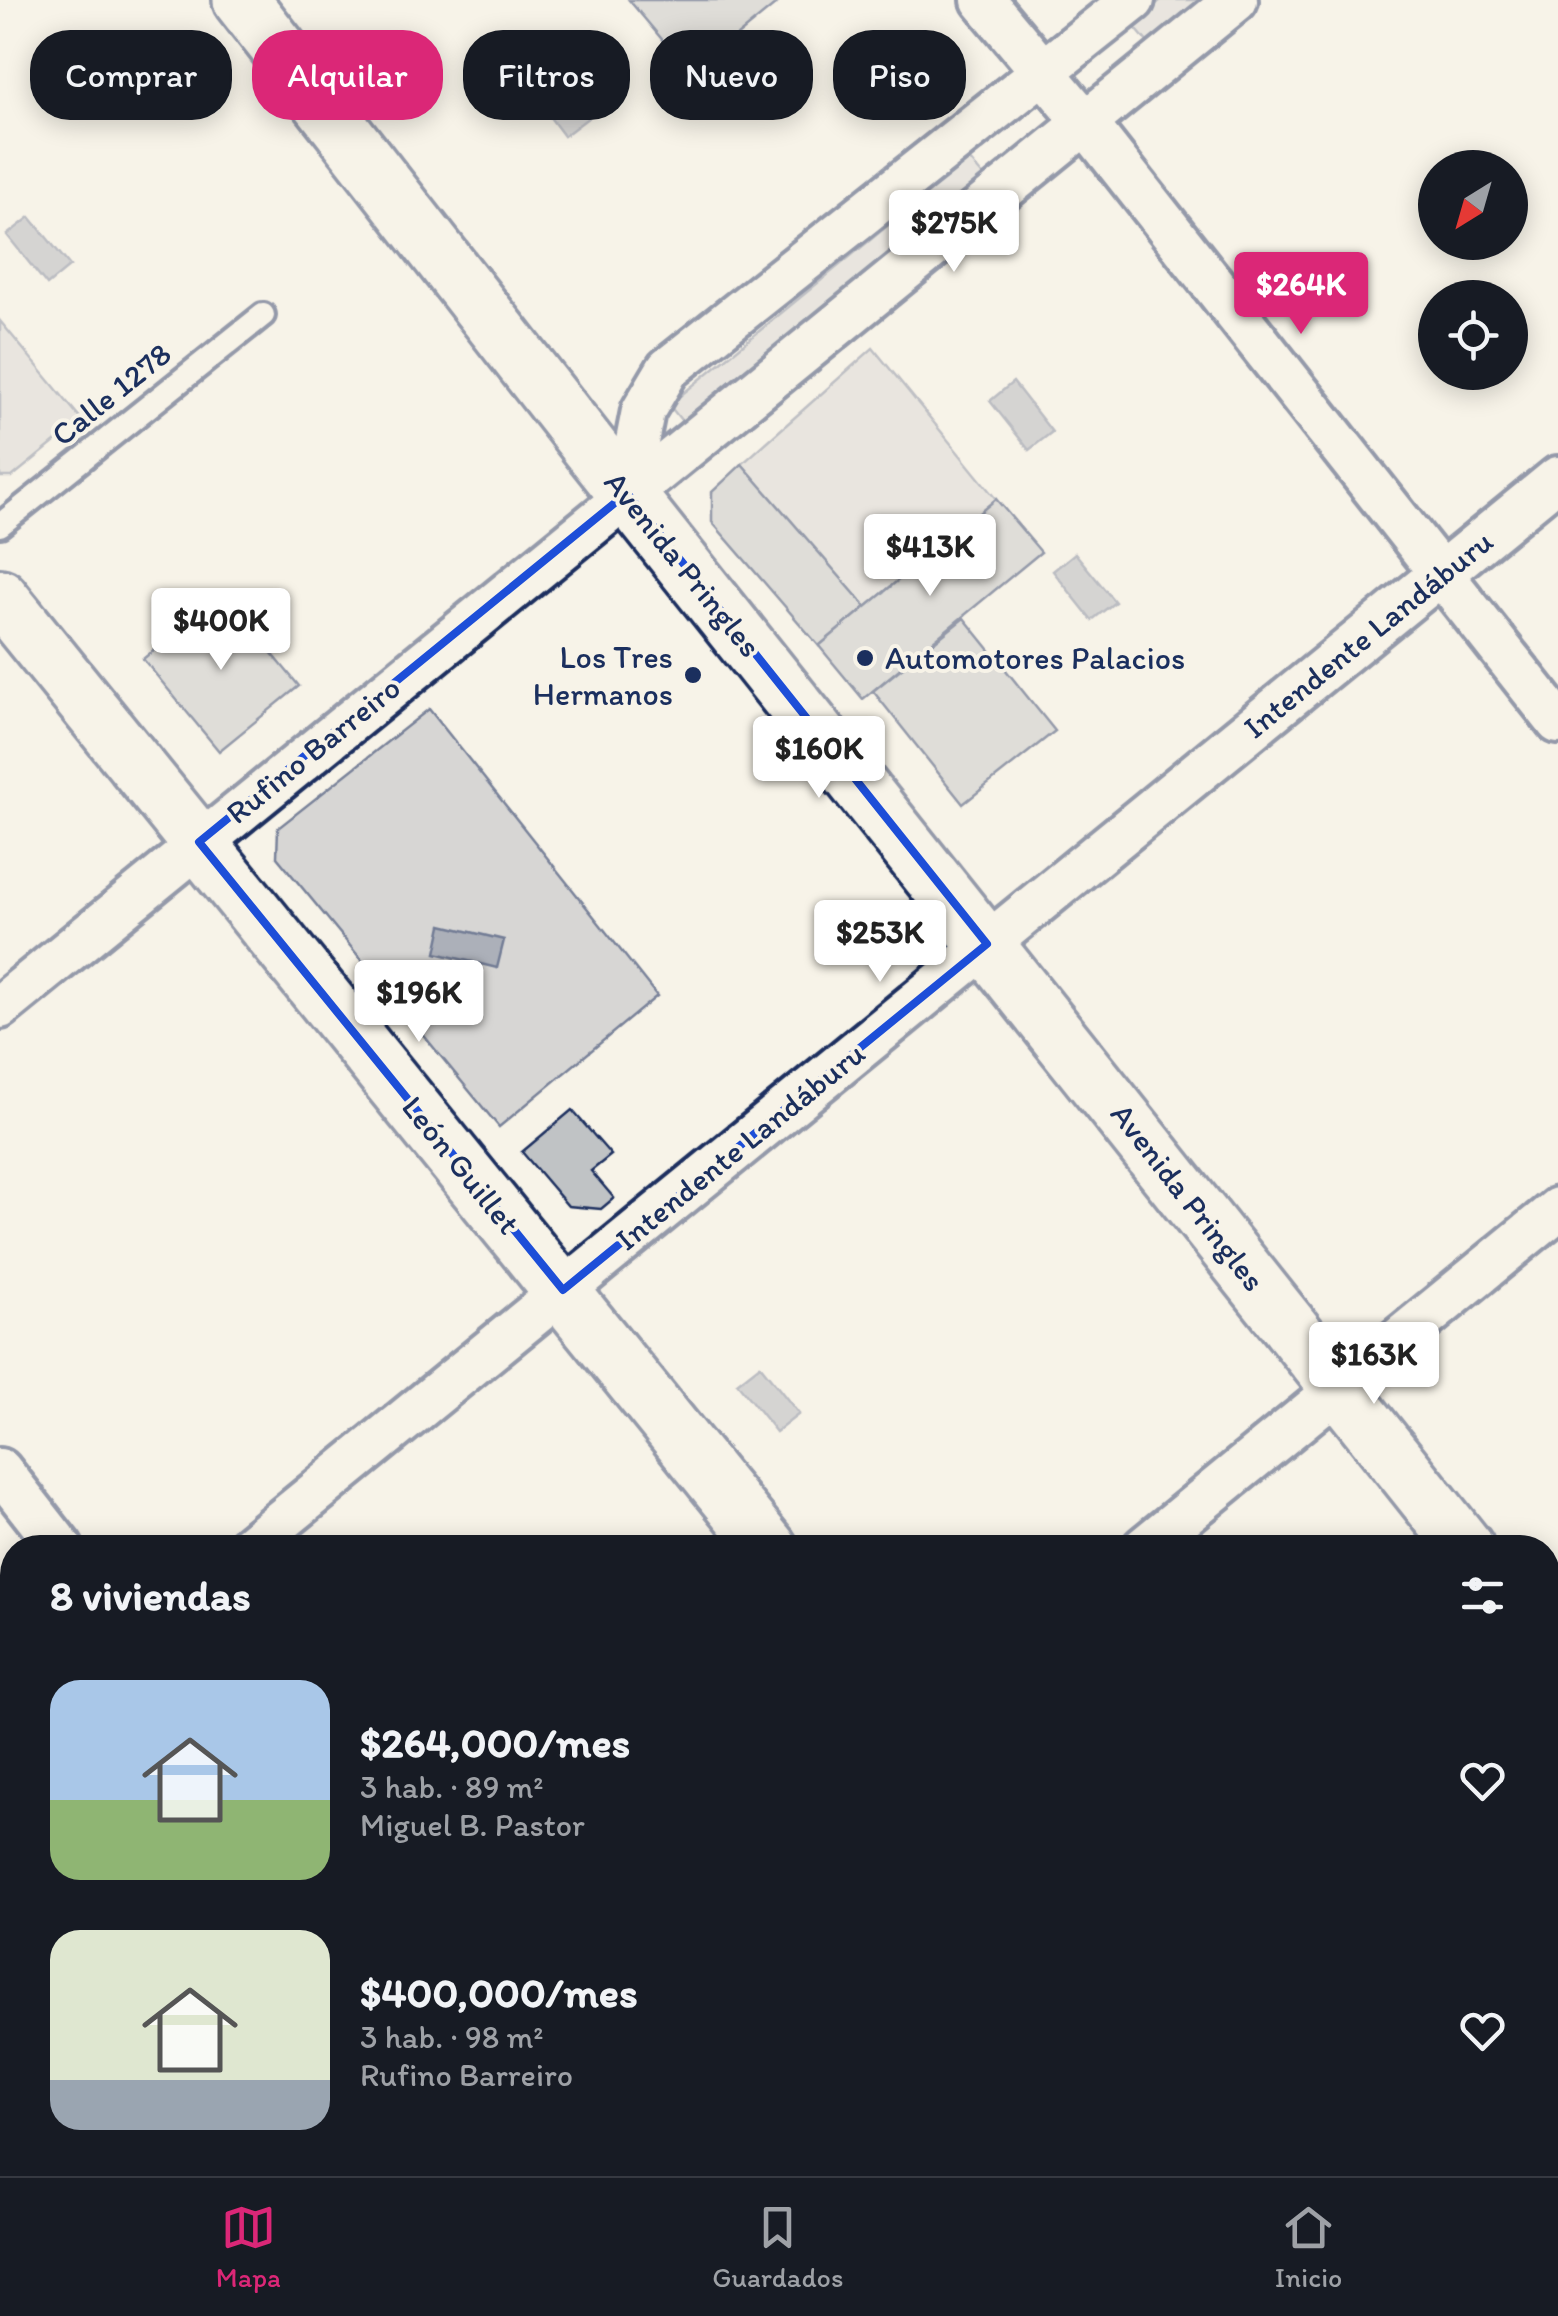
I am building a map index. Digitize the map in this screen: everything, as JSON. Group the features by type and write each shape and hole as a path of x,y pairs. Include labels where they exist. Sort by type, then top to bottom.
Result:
{"main road":[{"name":"Avenida Pringles","path":"248,3 627,494 1456,1535"},
{"name":"León Guillet","path":"0,597 760,1535"}],"street":[{"path":"984,0 1086,122 1558,722"},
{"path":"627,494 642,411 668,369 1134,0"},
{"name":"Rufino Barreiro","path":"0,1007 1236,0"},
{"name":"Intendente Landáburu","path":"264,1535 1558,478"},
{"path":"1160,1535 1558,1210"},
{"path":"0,1470 51,1535"}],"lane":[{"name":"Calle 1278","path":"0,525 263,315"}],"highlighted area":[{"path":"627,493 987,944 563,1290 199,842"}],"shaded area":[{"path":"1161,0 1201,0 1148,43 1132,24"},
{"path":"552,120 585,120 564,136"},
{"path":"969,159 985,178 685,425 669,405"},
{"path":"30,217 70,266 47,285 7,235"},
{"path":"0,321 82,420 12,477 0,477"},
{"path":"873,348 996,499 866,607 742,464"},
{"path":"1013,382 1052,432 1029,450 990,401"},
{"path":"1075,553 1115,602 1092,620 1053,571"},
{"path":"429,709 657,996 499,1127 277,857 278,828"},
{"path":"442,925 504,940 497,968 436,953"},
{"path":"760,1365 799,1414 776,1432 737,1383"}],"building":[{"path":"629,0 781,0 745,30 654,30"},
{"path":"742,464 866,607 819,646 712,522 712,492"},
{"path":"996,499 1041,552 863,699 819,646"},
{"path":"223,594 299,686 219,751 143,659"},
{"path":"964,618 1055,731 963,804 873,691"},
{"path":"572,1110 611,1155 591,1171 614,1198 601,1209 568,1206 522,1152"}],"place":[{"name":"Automotores Palacios","path":"865,658"},
{"name":"Los Tres Hermanos","path":"693,675"}]}
